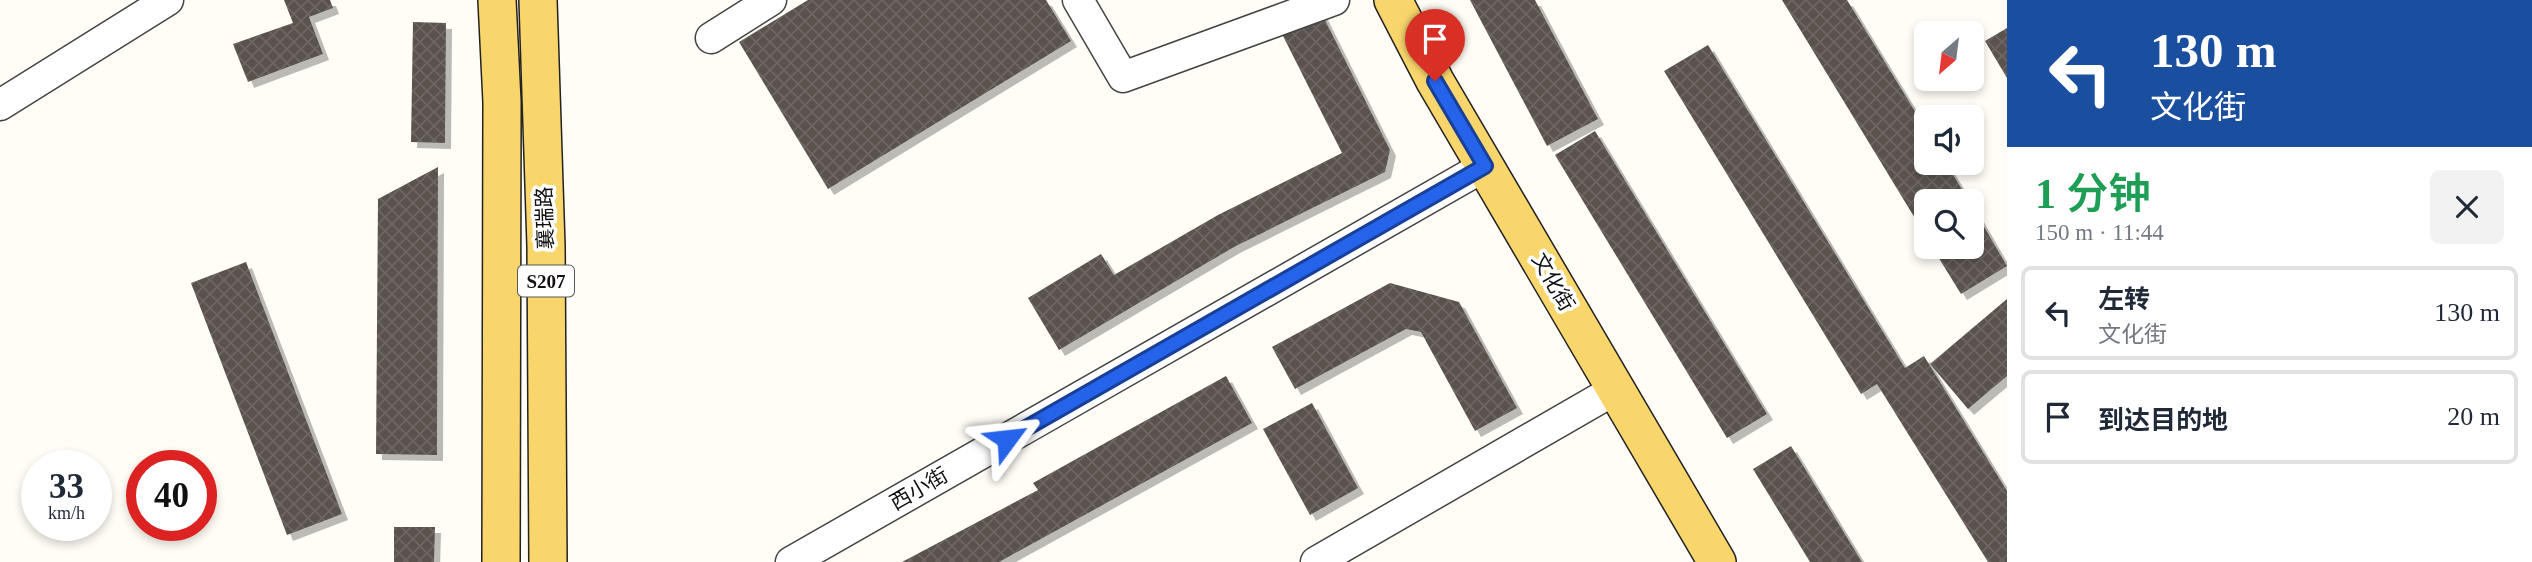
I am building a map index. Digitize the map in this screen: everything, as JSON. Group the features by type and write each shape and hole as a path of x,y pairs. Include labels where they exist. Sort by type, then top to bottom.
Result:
{"main road":[{"name":"襄瑞路","path":"498,0 502,102 501,562"},
{"name":"襄瑞路","path":"538,0 546,246 548,562"},
{"name":"文化街","path":"1393,0 1485,166 1717,562"}],"street":[{"path":"0,106 168,0"},
{"path":"711,38 771,0"},
{"path":"1078,0 1123,77 1334,0"},
{"name":"西小街","path":"791,562 1485,166"},
{"path":"1315,562 1616,389"}],"building":[{"path":"284,0 330,0 333,8 309,17 323,54 248,82 233,44 293,23"},
{"path":"808,0 1046,0 1071,41 828,189 739,42"},
{"path":"1470,0 1535,0 1598,119 1547,146"},
{"path":"1782,0 1847,0 1914,110 1914,175 1953,175 1962,189 1914,189 1914,217"},
{"path":"1321,12 1390,150 1385,172 1234,247 1059,350 1028,298 1101,254 1114,275 1218,215 1342,153 1281,32"},
{"path":"413,22 446,23 445,143 411,142"},
{"path":"2007,28 2007,78 1985,41"},
{"path":"1708,45 1905,368 1924,356 2007,491 2007,562 1988,562 1877,384 1861,394 1664,71"},
{"path":"1595,131 1767,414 1727,438 1555,155"},
{"path":"438,167 437,455 376,454 378,199"},
{"path":"1984,227 2007,266 1961,294 1939,259 1984,259"},
{"path":"246,262 342,514 287,535 191,283"},
{"path":"1390,283 1459,302 1517,408 1475,431 1421,332 1406,329 1295,389 1272,347"},
{"path":"2007,299 2007,376 1968,409 1930,364"},
{"path":"1226,376 1252,423 999,562 902,562 1038,490 1033,483"},
{"path":"1312,403 1358,488 1310,515 1263,429"},
{"path":"1791,446 1862,562 1810,562 1753,469"},
{"path":"394,527 435,527 434,562 394,562"}],"route":[{"path":"1007,439 1485,166 1435,81"}]}
